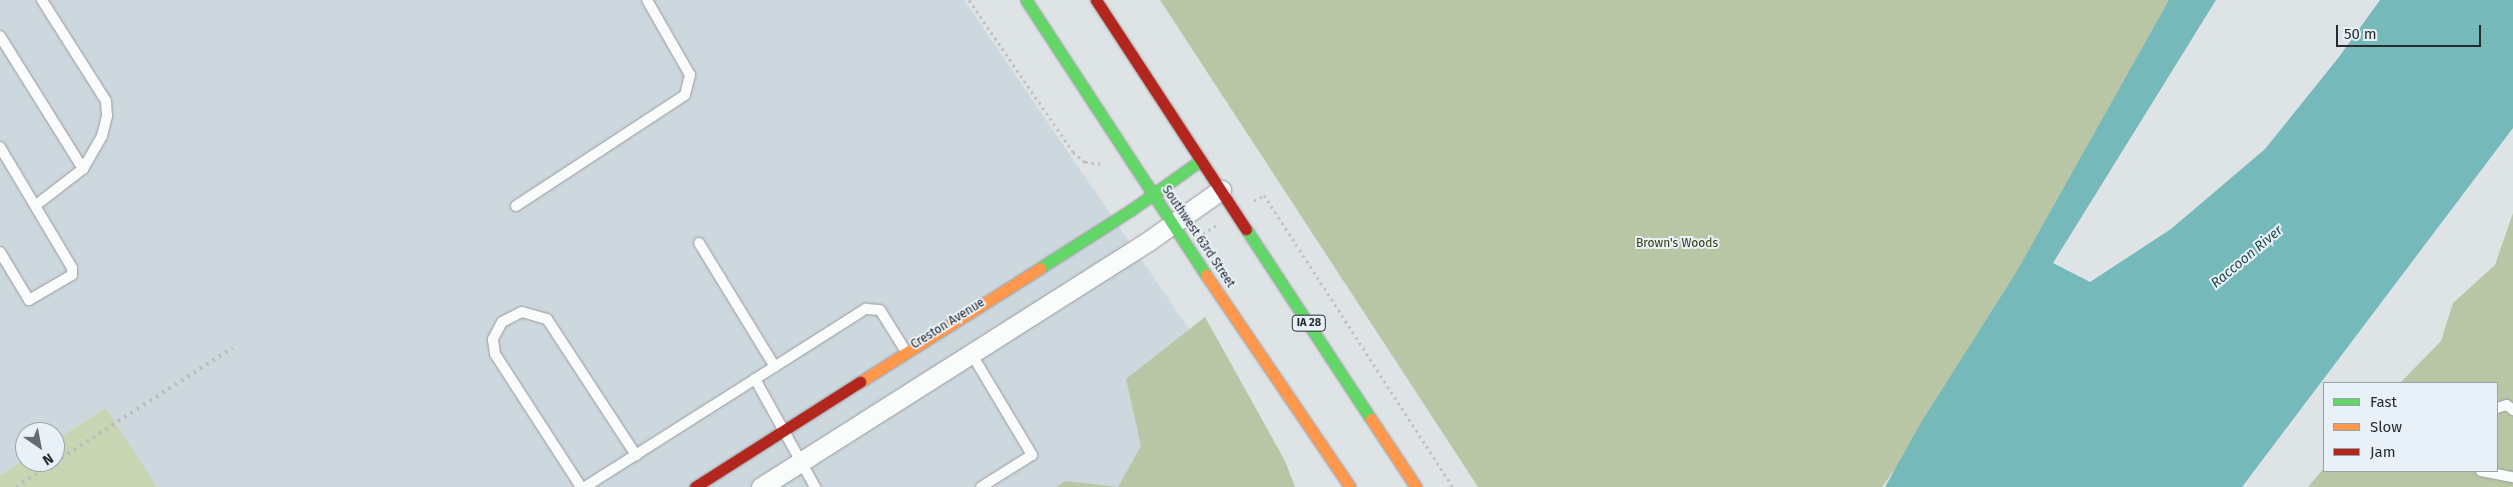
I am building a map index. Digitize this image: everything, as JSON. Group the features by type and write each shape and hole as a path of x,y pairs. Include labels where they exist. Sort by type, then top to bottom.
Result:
{"main road":[{"name":"Southwest 63rd Street","path":"1026,0 1153,195 1350,487"},
{"name":"IA 28","path":"1096,0 1416,487"},
{"name":"Creston Avenue","path":"695,487 905,350 1153,195 1201,160"}],"street":[{"path":"761,487 1173,225 1221,190"}],"lane":[{"path":"36,205 83,169 102,136 107,116 106,101 42,0"},
{"path":"516,206 685,95 690,75 647,0"},
{"path":"0,36 83,169"},
{"path":"0,146 72,268 70,279 29,300 0,252"},
{"path":"699,243 775,367"},
{"path":"586,487 866,309 880,310 905,350"},
{"path":"581,487 495,354 493,339 502,322 522,312 547,319 636,455"},
{"path":"971,353 1032,455 981,487"},
{"path":"755,380 785,429 815,487"},
{"path":"2498,408 2507,405 2513,410"},
{"path":"2486,472 2513,477"}],"path":[{"path":"969,0 1073,152 1085,162 1108,163"},
{"path":"1187,245 1264,195 1453,487"}],"shaded area":[{"path":"0,0 964,0 1278,459 1235,487 157,487 106,408 65,434 65,422 15,422 15,465 0,475"}],"green space":[{"name":"Brown's Woods","path":"1160,0 2191,0 2012,308 1882,487 1478,487"},
{"path":"2513,213 2513,487 2308,487 2323,469 2323,472 2498,472 2498,382 2401,382 2441,341 2453,303 2495,265"},
{"path":"1205,317 1285,461 1295,487 1118,487 1141,446 1126,379"},
{"path":"106,408 157,487 0,487 0,475 15,465 15,472 65,472 65,434"},
{"path":"1065,481 1118,487 1056,487"}],"water":[{"name":"Raccoon River","path":"2169,0 2216,0 2053,263 2090,282 2171,229 2265,149 2339,57 2380,0 2513,0 2513,128 2242,487 1885,487 1922,421 2017,271"}],"railway":[{"path":"65,456 232,348"},
{"path":"16,487 39,472"}],"traffic: fast":[{"path":"1026,0 1206,275"},
{"path":"1040,268 1131,210 1201,160"},
{"path":"1246,229 1371,419"}],"traffic: slow":[{"path":"860,382 1040,268"},
{"path":"1206,275 1350,487"},
{"path":"1371,419 1416,487"}],"traffic: jam":[{"path":"1096,0 1246,229"},
{"path":"695,487 860,382"}]}
